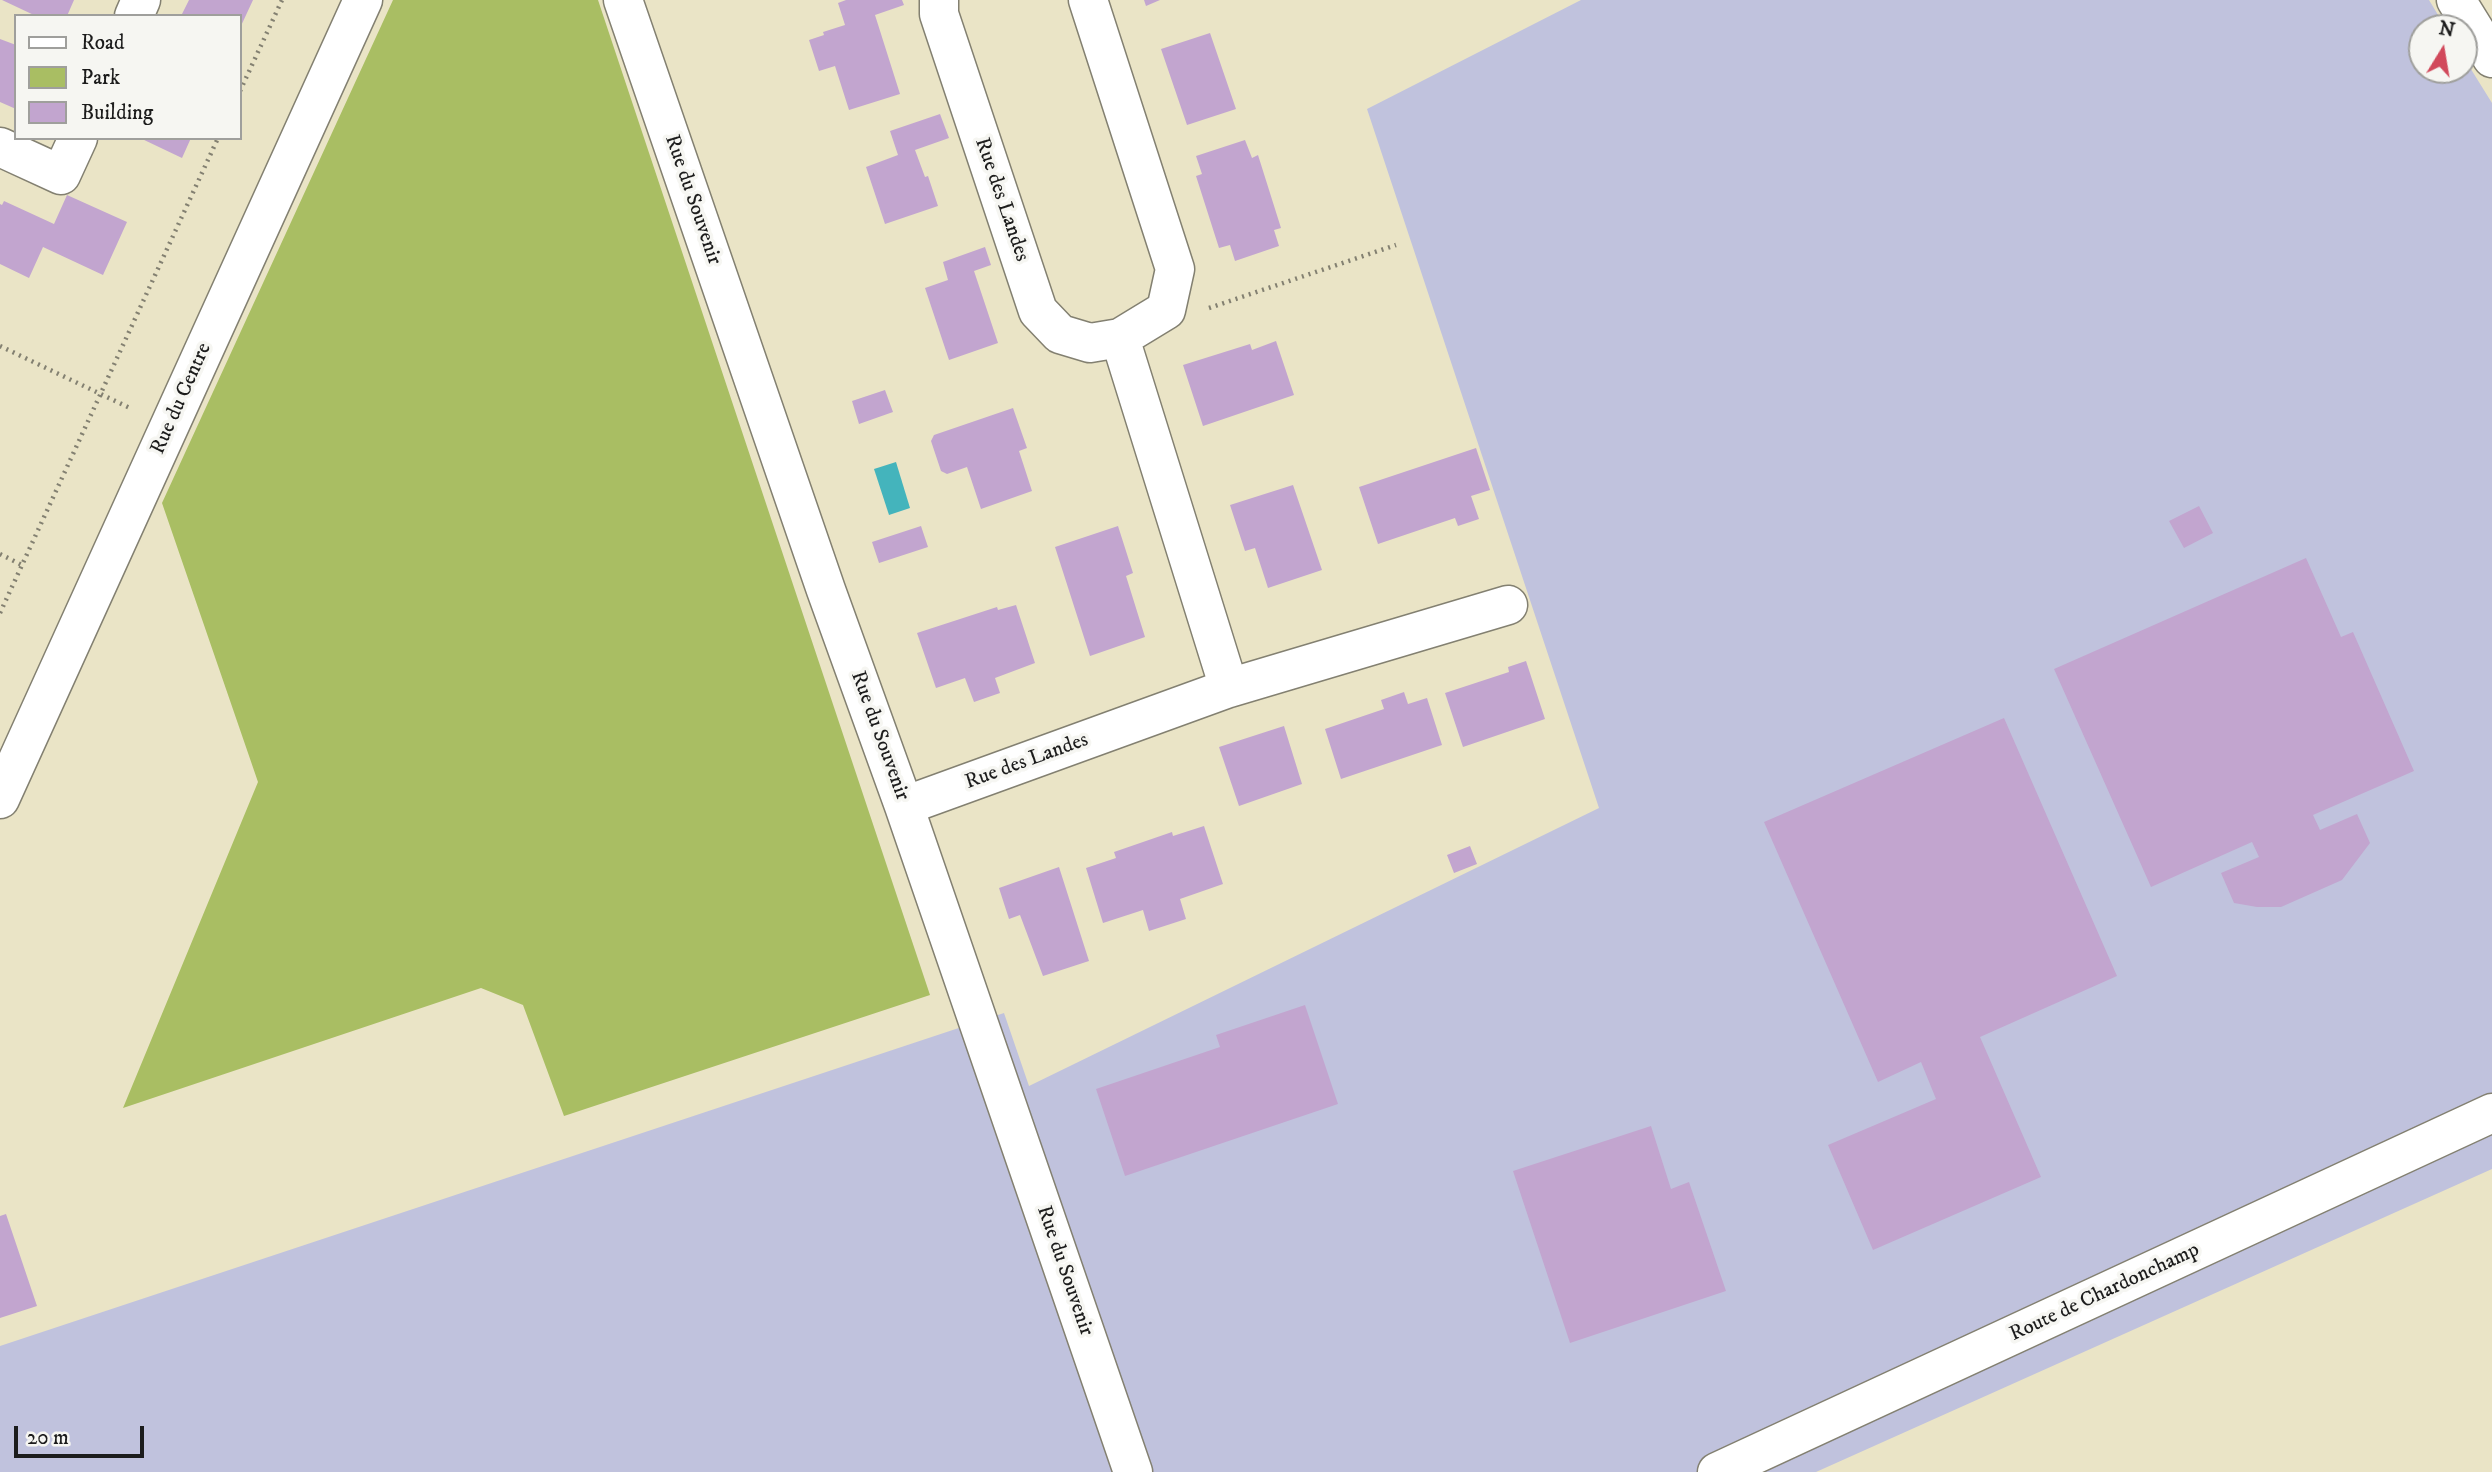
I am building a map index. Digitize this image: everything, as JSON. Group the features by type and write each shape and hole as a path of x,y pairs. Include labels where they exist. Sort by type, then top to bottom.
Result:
{"street":[{"name":"Rue du Centre","path":"0,799 363,0"},
{"name":"Rue du Souvenir","path":"622,0 1133,1472"},
{"name":"Rue des Landes","path":"939,0 939,14 1038,311 1060,334 1090,343 1120,338 1166,310"},
{"path":"1088,0 1175,269 1166,310"},
{"path":"2456,0 2492,58"},
{"path":"0,147 61,174 77,140"},
{"path":"1120,338 1229,688"},
{"name":"Rue des Landes","path":"904,806 1229,688 1508,605"},
{"name":"Route de Chardonchamp","path":"1717,1472 2492,1113"}],"path":[{"path":"242,87 282,0"},
{"path":"0,613 217,140"},
{"path":"1166,310 1208,308 1396,245"},
{"path":"0,346 170,426"},
{"path":"0,554 22,565"}],"shaded area":[{"path":"1581,0 2429,0 2438,14 2408,14 2408,84 2478,84 2478,80 2492,103 2492,1169 1816,1472 0,1472 0,1346 1004,1013 1029,1086 1599,808 1367,109"}],"green space":[{"path":"393,0 598,0 930,995 564,1116 523,1005 481,988 123,1108 258,782 162,503"}],"water":[{"path":"896,462 910,508 889,515 874,469"}],"building":[{"path":"2,0 74,0 68,14 32,14"},
{"path":"189,0 253,0 242,24 242,14 182,14"},
{"path":"846,0 902,0 904,5 875,15 900,94 849,110 835,66 819,71 809,40 845,25 838,3"},
{"path":"1144,0 1160,0 1146,6"},
{"path":"1210,33 1236,109 1187,125 1161,49"},
{"path":"0,39 14,44 14,108 0,102"},
{"path":"940,114 949,138 915,150 925,177 928,176 938,206 885,224 866,167 898,155 890,131"},
{"path":"144,140 190,140 182,158"},
{"path":"1245,140 1252,158 1258,155 1281,228 1274,230 1279,246 1235,261 1230,245 1219,248 1196,176 1202,174 1196,156"},
{"path":"67,195 127,222 103,275 43,247 29,278 0,264 0,204 4,201 54,224"},
{"path":"985,247 991,265 974,271 998,343 949,360 925,288 948,280 943,262"},
{"path":"1276,341 1294,395 1203,426 1183,365 1250,344 1252,350"},
{"path":"885,390 893,412 859,424 852,401"},
{"path":"1013,408 1027,448 1019,451 1032,491 981,509 967,467 947,474 941,471 931,441 934,435"},
{"path":"1476,448 1490,490 1471,496 1479,519 1458,526 1455,518 1378,544 1359,487"},
{"path":"1293,485 1322,570 1268,588 1255,548 1245,551 1230,505"},
{"path":"2199,506 2213,533 2184,548 2169,521"},
{"path":"921,526 928,547 879,563 872,542"},
{"path":"1118,526 1133,573 1126,576 1145,637 1090,656 1055,547"},
{"path":"2306,558 2341,637 2353,632 2414,771 2313,815 2320,830 2357,814 2370,843 2342,880 2281,907 2234,903 2221,873 2259,857 2252,842 2151,887 2054,669"},
{"path":"1016,605 1035,663 995,678 1000,693 974,702 965,678 936,688 917,633 997,607 998,610"},
{"path":"1526,661 1545,719 1463,747 1445,693 1509,672 1508,667"},
{"path":"1404,692 1408,704 1427,698 1442,745 1341,779 1325,729 1384,709 1381,700"},
{"path":"2004,718 2117,976 1980,1037 2041,1177 1873,1250 1828,1145 1936,1099 1921,1062 1878,1082 1764,822"},
{"path":"1284,726 1302,784 1239,806 1219,747"},
{"path":"1204,826 1223,884 1180,899 1186,919 1149,931 1143,910 1103,923 1086,868 1116,858 1114,852 1172,832 1173,836"},
{"path":"1470,846 1477,864 1454,873 1447,855"},
{"path":"1059,867 1089,961 1043,976 1020,915 1009,919 999,888"},
{"path":"1305,1005 1338,1104 1125,1176 1096,1089 1220,1047 1216,1035"},
{"path":"1651,1126 1671,1189 1689,1182 1726,1291 1570,1343 1513,1171"},
{"path":"6,1214 37,1306 0,1318 0,1216"}]}
